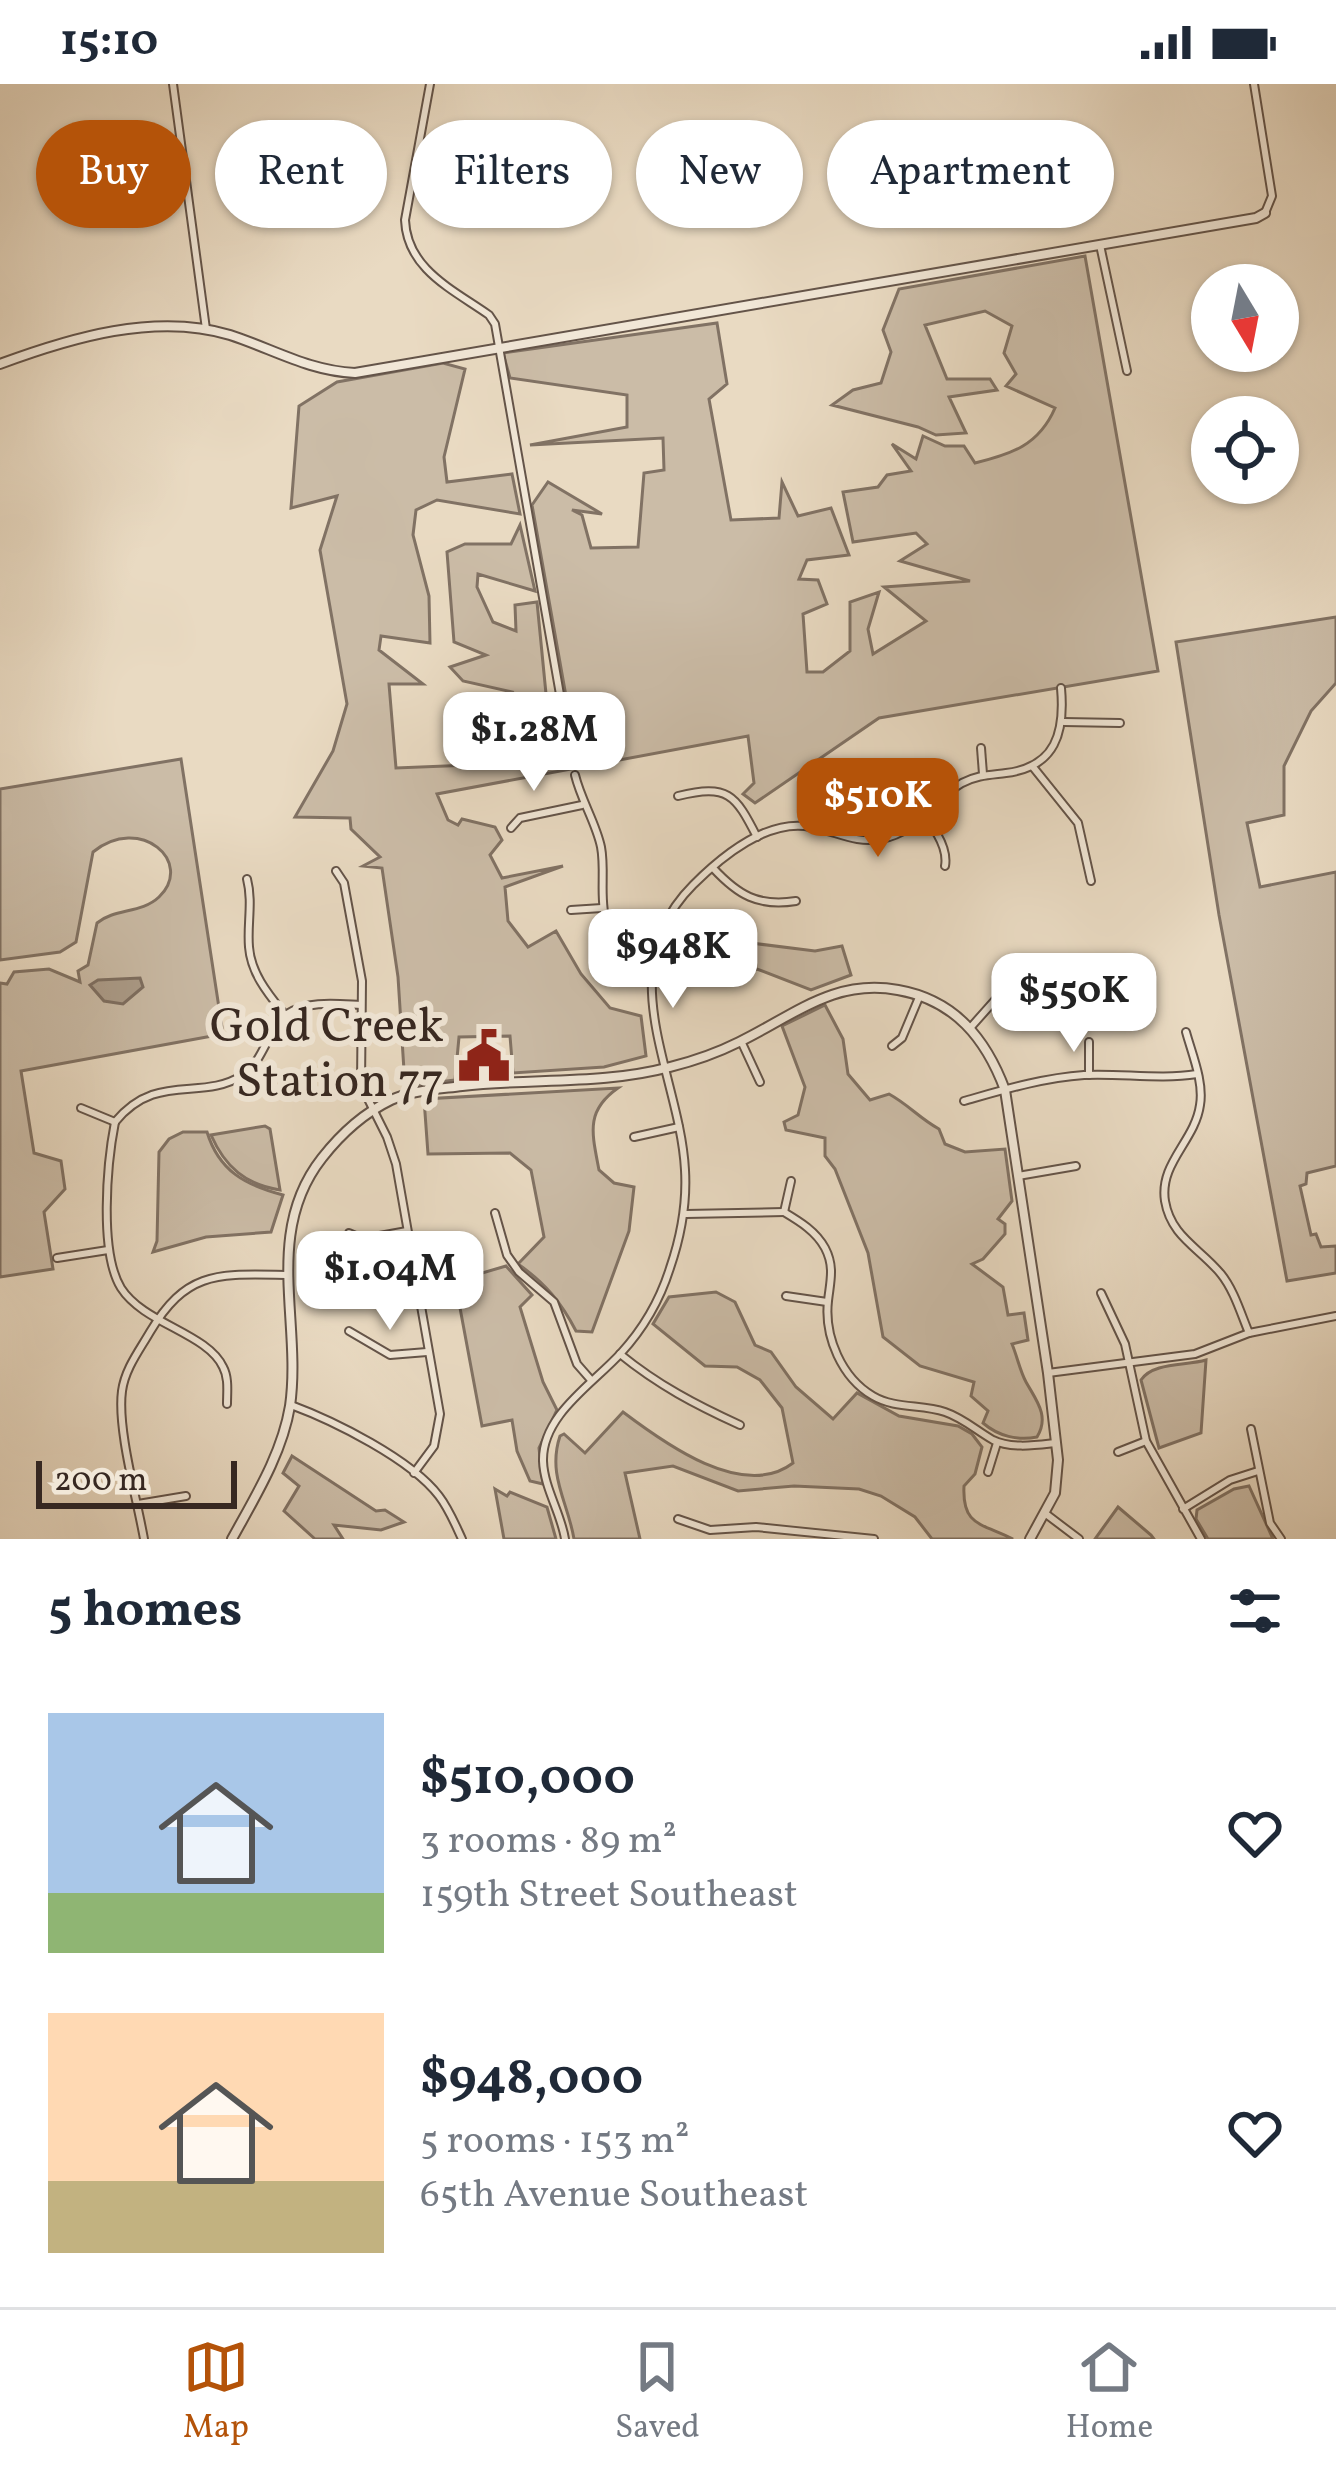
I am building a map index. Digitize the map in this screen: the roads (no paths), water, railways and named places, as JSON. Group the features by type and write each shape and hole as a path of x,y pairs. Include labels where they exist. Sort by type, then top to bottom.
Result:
{"street":[{"path":"173,84 206,329"},
{"path":"430,84 406,240 431,275 495,324 565,723"},
{"path":"0,364 140,327 176,324 206,329 326,372 355,373 1256,218 1265,213 1272,196 1254,84"},
{"path":"1100,245 1127,371"},
{"path":"566,1539 543,1463 545,1444 556,1421 652,1313 685,1214 686,1168 651,1008 656,954 678,904 713,868 757,837 786,827 808,826 860,841 885,838 925,817 951,791 983,774 1033,767 1059,738 1064,722 1061,688"},
{"path":"1064,722 1120,724"},
{"path":"981,748 983,774"},
{"path":"887,764 947,854 945,866"},
{"path":"1033,767 1078,824 1091,881"},
{"path":"575,775 582,805 601,846 602,908 610,930 637,952 681,956 708,968 720,980"},
{"path":"678,796 723,791 742,809 757,837"},
{"path":"511,828 520,818 582,805"},
{"path":"713,868 736,893 755,901 796,901"},
{"path":"336,871 344,883 362,981 358,1072 396,1164 440,1414 434,1446 414,1473"},
{"path":"248,879 252,898 249,947 255,972 285,1015"},
{"path":"571,910 602,908"},
{"path":"232,1539 277,1451 290,1405 286,1275 290,1232 302,1194 319,1162 371,1111 396,1098 429,1090 664,1069 741,1041 802,1005 868,987 920,995 971,1027 992,1056 1005,1090 1048,1372 1058,1476 1046,1514 1030,1539"},
{"path":"892,1046 902,1038 920,995"},
{"path":"971,1027 994,1000"},
{"path":"227,1404 227,1378 215,1355 157,1320 124,1292 108,1250 115,1122 148,1094 226,1082 245,1074 285,1015 320,1004 361,1005"},
{"path":"1186,1031 1200,1107 1196,1124 1171,1162 1164,1195 1178,1233 1225,1279 1250,1333"},
{"path":"741,1041 760,1082"},
{"path":"1089,1042 1089,1075"},
{"path":"964,1101 1045,1079 1197,1074"},
{"path":"81,1108 115,1122"},
{"path":"634,1137 679,1127"},
{"path":"1018,1176 1076,1166"},
{"path":"784,1212 791,1181"},
{"path":"685,1214 784,1212 818,1237 827,1251 832,1270 827,1302 832,1341 843,1366 859,1384 890,1403 943,1411 998,1443 1056,1443"},
{"path":"495,1213 507,1256 554,1302 577,1364 591,1380"},
{"path":"349,1233 363,1239 407,1231"},
{"path":"57,1258 108,1250"},
{"path":"144,1539 122,1391 127,1370 171,1300 187,1286 205,1279 286,1275"},
{"path":"1101,1293 1130,1363 1146,1442 1201,1539"},
{"path":"786,1297 827,1302"},
{"path":"1048,1372 1195,1354 1250,1333 1336,1316"},
{"path":"349,1331 390,1355 428,1352"},
{"path":"620,1354 670,1392 740,1425"},
{"path":"290,1405 329,1419 414,1473 436,1491 462,1539"},
{"path":"1251,1429 1270,1522 1281,1539"},
{"path":"1118,1452 1146,1442"},
{"path":"988,1472 998,1443"},
{"path":"1183,1509 1230,1480 1258,1472"},
{"path":"138,1504 186,1496"},
{"path":"1046,1514 1078,1539"},
{"path":"678,1519 710,1535 756,1527 874,1539"}],"place":[{"name":"Gold Creek Station 77","path":"484,1056"}]}
